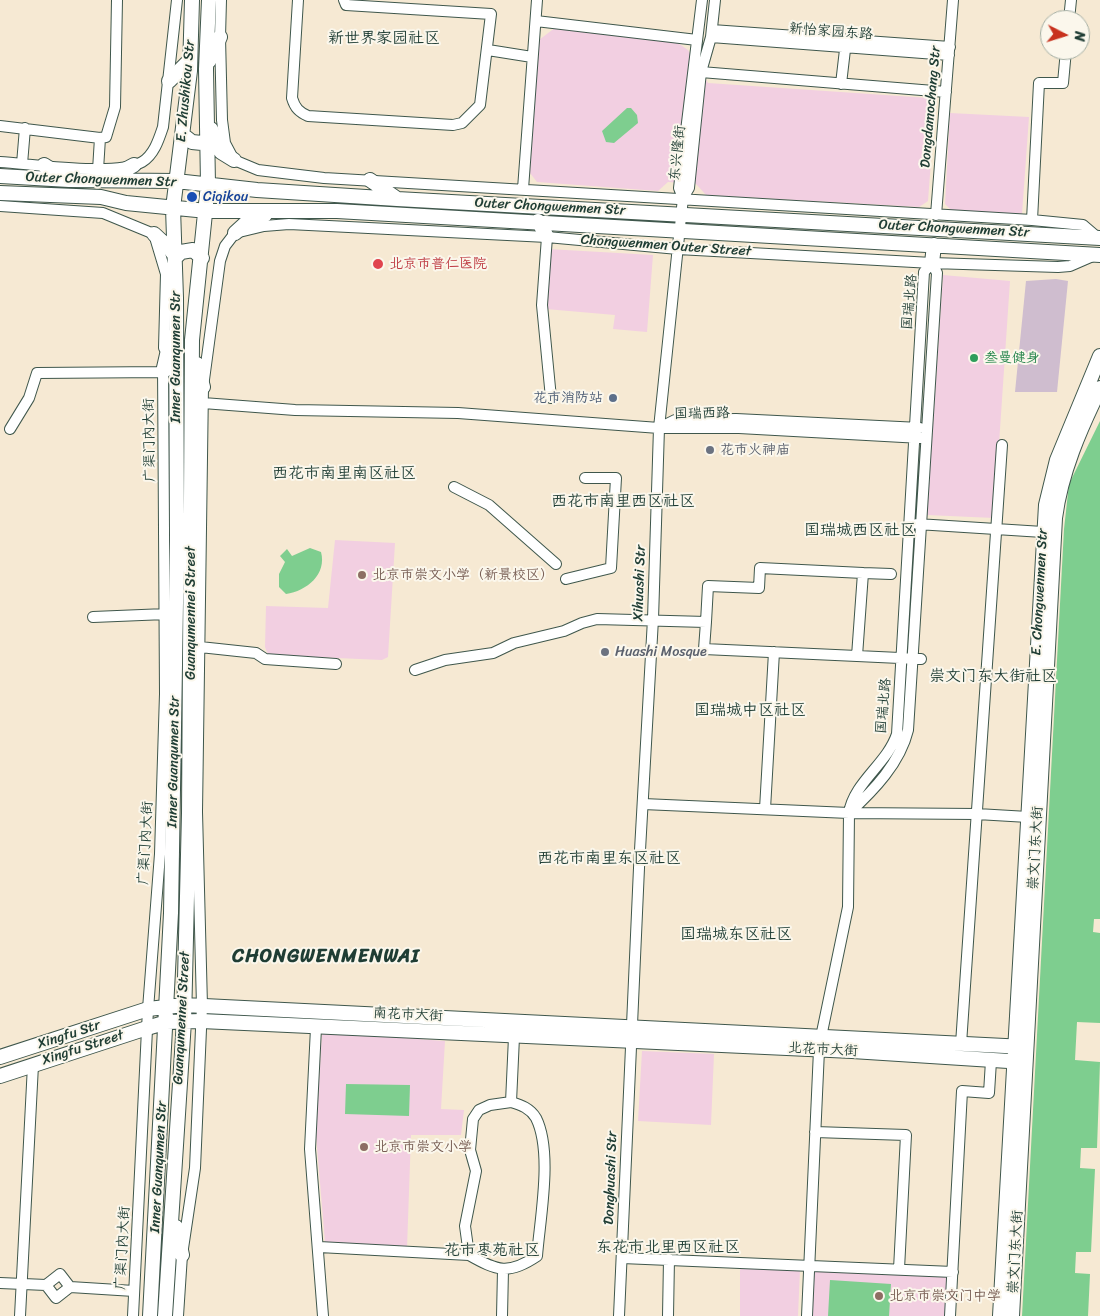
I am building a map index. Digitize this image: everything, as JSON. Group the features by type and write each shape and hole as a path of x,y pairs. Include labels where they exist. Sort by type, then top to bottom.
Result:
{"main road":[{"path":"181,0 191,22"},
{"name":"E. Zhushikou Str","path":"173,208 183,135 190,60 192,0"},
{"name":"Guanqumennei Street","path":"165,1316 184,1021 189,813 192,340 195,294 202,258 207,210 208,138 206,69 209,0"},
{"path":"206,69 220,37"},
{"path":"169,81 190,60"},
{"path":"207,122 220,152 234,160"},
{"path":"183,135 196,143 202,143 208,138"},
{"path":"44,165 69,180"},
{"path":"102,175 134,165"},
{"name":"Outer Chongwenmen Str","path":"0,176 69,180 102,175 127,180 176,181 257,190 397,199 682,214 935,222 1099,237"},
{"path":"126,203 134,198 136,193 133,184 127,180"},
{"path":"370,180 397,199"},
{"path":"254,212 251,202 257,190"},
{"name":"Chongwenmen Outer Street","path":"0,193 101,197 126,203 207,210 254,212 316,210 538,221 680,231"},
{"name":"Inner Guanqumen Str","path":"150,1316 168,1006 177,541 176,257 173,208"},
{"path":"235,234 247,222 260,216 281,211"},
{"path":"538,221 547,237"},
{"name":"Outer Chongwenmen Str","path":"680,231 1098,255"},
{"path":"154,234 168,246 176,257 181,252 193,250 202,258"},
{"path":"932,263 934,245"},
{"path":"163,372 176,317"},
{"path":"192,340 203,387"},
{"name":"E. Chongwenmen Str","path":"1020,1047 1028,817 1043,532 1052,476 1100,356"},
{"name":"崇文门东大街","path":"1020,1047 1057,498 1069,459 1100,388"},
{"name":"南花市大街","path":"168,1006 202,1006 631,1034"},
{"name":"Xingfu Str","path":"0,1057 148,1009 168,1006"},
{"name":"南花市大街","path":"167,1022 201,1021 514,1037 631,1034"},
{"name":"Xingfu Street","path":"0,1076 167,1022"},
{"name":"北花市大街","path":"631,1034 820,1043 961,1044 1020,1047"},
{"name":"北花市大街","path":"820,1043 991,1061 1019,1062"},
{"path":"1019,1062 1020,1047"},
{"name":"崇文门东大街","path":"1000,1316 1019,1062"},
{"name":"崇文门东大街","path":"1012,1316 1019,1062"},
{"path":"173,1208 182,1255"}],"street":[{"path":"0,126 100,138 106,137 115,107 117,0"},
{"path":"134,165 149,156 157,144 164,127 177,0"},
{"path":"221,0 222,120 226,143 234,160 258,170 370,180 683,198 935,222 1032,220 1083,225 1099,237"},
{"path":"298,0 292,98 294,106 308,116 453,125 462,123 480,105 491,14 346,5 344,0"},
{"path":"523,190 537,0"},
{"name":"东兴隆街","path":"683,198 678,188 702,0"},
{"name":"东兴隆街","path":"683,198 689,188 701,72 712,34 715,0"},
{"name":"Dongdamochang Str","path":"935,222 953,0"},
{"path":"536,21 698,40"},
{"name":"新怡家园东路","path":"712,34 949,51"},
{"path":"841,84 846,43"},
{"path":"488,50 532,57"},
{"path":"1032,220 1039,83 1063,83 1065,60"},
{"path":"701,72 946,92"},
{"path":"22,164 25,128"},
{"path":"0,162 44,165 102,175 100,138"},
{"name":"Xihuashi Str","path":"631,1034 653,619 659,428 683,198"},
{"path":"0,206 103,213 154,234"},
{"name":"Chongwenmen Outer Street","path":"235,234 264,226 289,224 547,237 678,249 932,263 1065,267 1098,255"},
{"name":"广渠门内大街","path":"133,1316 148,1009 160,854 166,614 163,372 166,274 154,234"},
{"path":"178,1316 182,1255 195,1168 202,1006 197,812 203,387 220,261 225,246 235,234"},
{"path":"547,237 542,305 551,398"},
{"name":"国瑞北路","path":"932,263 937,273 927,433 916,524 917,659 910,715 905,744 900,755 864,799 849,813 852,800 894,742 897,734 924,272 932,263"},
{"path":"10,429 29,398 37,372 163,372"},
{"path":"203,403 295,410 458,412 659,428"},
{"name":"国瑞西路","path":"659,428 675,420 728,419 927,433"},
{"path":"961,1044 1002,445"},
{"path":"566,579 611,568 616,478 585,478"},
{"path":"454,487 489,505 556,564"},
{"path":"916,524 1043,532"},
{"path":"891,574 760,568 759,588 708,586 704,649 917,659"},
{"path":"857,656 863,573"},
{"path":"93,616 166,614"},
{"path":"415,670 445,660 493,653 514,642 564,631 590,621 653,619 706,622"},
{"path":"200,647 256,653 265,659 336,664"},
{"path":"765,809 774,652"},
{"path":"642,804 849,813 978,814 1028,817"},
{"path":"807,1316 820,1043 848,906 849,813"},
{"path":"316,1028 310,1149 324,1316"},
{"name":"Donghuashi Str","path":"619,1316 631,1034"},
{"path":"510,1102 514,1037"},
{"path":"950,1316 962,1091 989,1093 991,1061"},
{"path":"20,1316 20,1284 32,1065"},
{"path":"319,1247 469,1256 486,1265 503,1270 523,1266 537,1256 546,1154 536,1118 524,1106 510,1102 490,1105 479,1110 473,1119 470,1150 476,1171 465,1226 469,1256"},
{"path":"815,1132 906,1135 899,1268"},
{"path":"622,1258 899,1268 953,1272"},
{"path":"668,1316 669,1259"},
{"path":"502,1316 503,1270"},
{"path":"0,1283 46,1285 60,1274 70,1287"},
{"path":"46,1285 56,1298 70,1287 134,1291"}],"shaded area":[{"path":"556,27 675,41 688,50 708,83 929,98 935,108 928,201 919,207 706,195 696,184 668,182 658,191 537,182 530,173 539,40"},
{"path":"950,113 1029,117 1022,214 952,211 945,204"},
{"path":"548,249 653,255 647,332 613,329 615,315 546,309"},
{"path":"943,275 1010,281 994,518 927,515"},
{"path":"1056,279 1068,281 1057,392 1015,392 1026,281"},
{"name":"北京市崇文小学（新景校区）","path":"335,540 395,543 388,657 382,660 268,655 265,647 266,606 328,608"},
{"name":"北京市崇文小学","path":"322,1032 445,1041 441,1109 464,1110 461,1135 411,1135 407,1248 325,1242 316,1135"},
{"path":"642,1051 714,1054 711,1125 638,1121"},
{"path":"740,1268 800,1270 798,1316 740,1316"},
{"name":"北京市崇文门中学","path":"814,1271 947,1275 945,1316 812,1316"}],"green space":[{"path":"627,108 631,108 637,115 638,123 614,143 606,142 602,131"},
{"path":"1100,421 1100,919 1094,919 1093,932 1100,933 1100,1023 1077,1022 1075,1060 1100,1062 1097,1148 1081,1148 1080,1168 1095,1169 1091,1252 1076,1252 1075,1273 1090,1274 1088,1316 1022,1316 1064,529 1069,484"},
{"path":"310,548 321,552 322,560 318,574 308,585 286,594 279,587 279,574 285,562 280,556 287,549 292,556"},
{"path":"346,1084 410,1085 409,1116 345,1114"},
{"path":"830,1280 891,1284 889,1316 828,1316"}],"place":[{"name":"Ciqikou","path":"192,197"},
{"name":"北京市普仁医院","path":"378,264"},
{"name":"叁曼健身","path":"974,358"},
{"name":"花市消防站","path":"613,398"},
{"name":"花市火神庙","path":"710,450"},
{"name":"北京市崇文小学（新景校区）","path":"362,575"},
{"name":"Huashi Mosque","path":"605,652"},
{"name":"北京市崇文小学","path":"364,1147"},
{"name":"北京市崇文门中学","path":"879,1296"}],"district":[{"name":"新世界家园社区","path":"384,39"},
{"name":"西花市南里南区社区","path":"344,474"},
{"name":"西花市南里西区社区","path":"623,502"},
{"name":"国瑞城西区社区","path":"860,531"},
{"name":"崇文门东大街社区","path":"993,677"},
{"name":"国瑞城中区社区","path":"750,711"},
{"name":"西花市南里东区社区","path":"609,859"},
{"name":"国瑞城东区社区","path":"736,935"},
{"name":"CHONGWENMENWAI","path":"326,957"},
{"name":"东花市北里西区社区","path":"668,1248"},
{"name":"花市枣苑社区","path":"492,1251"}]}
